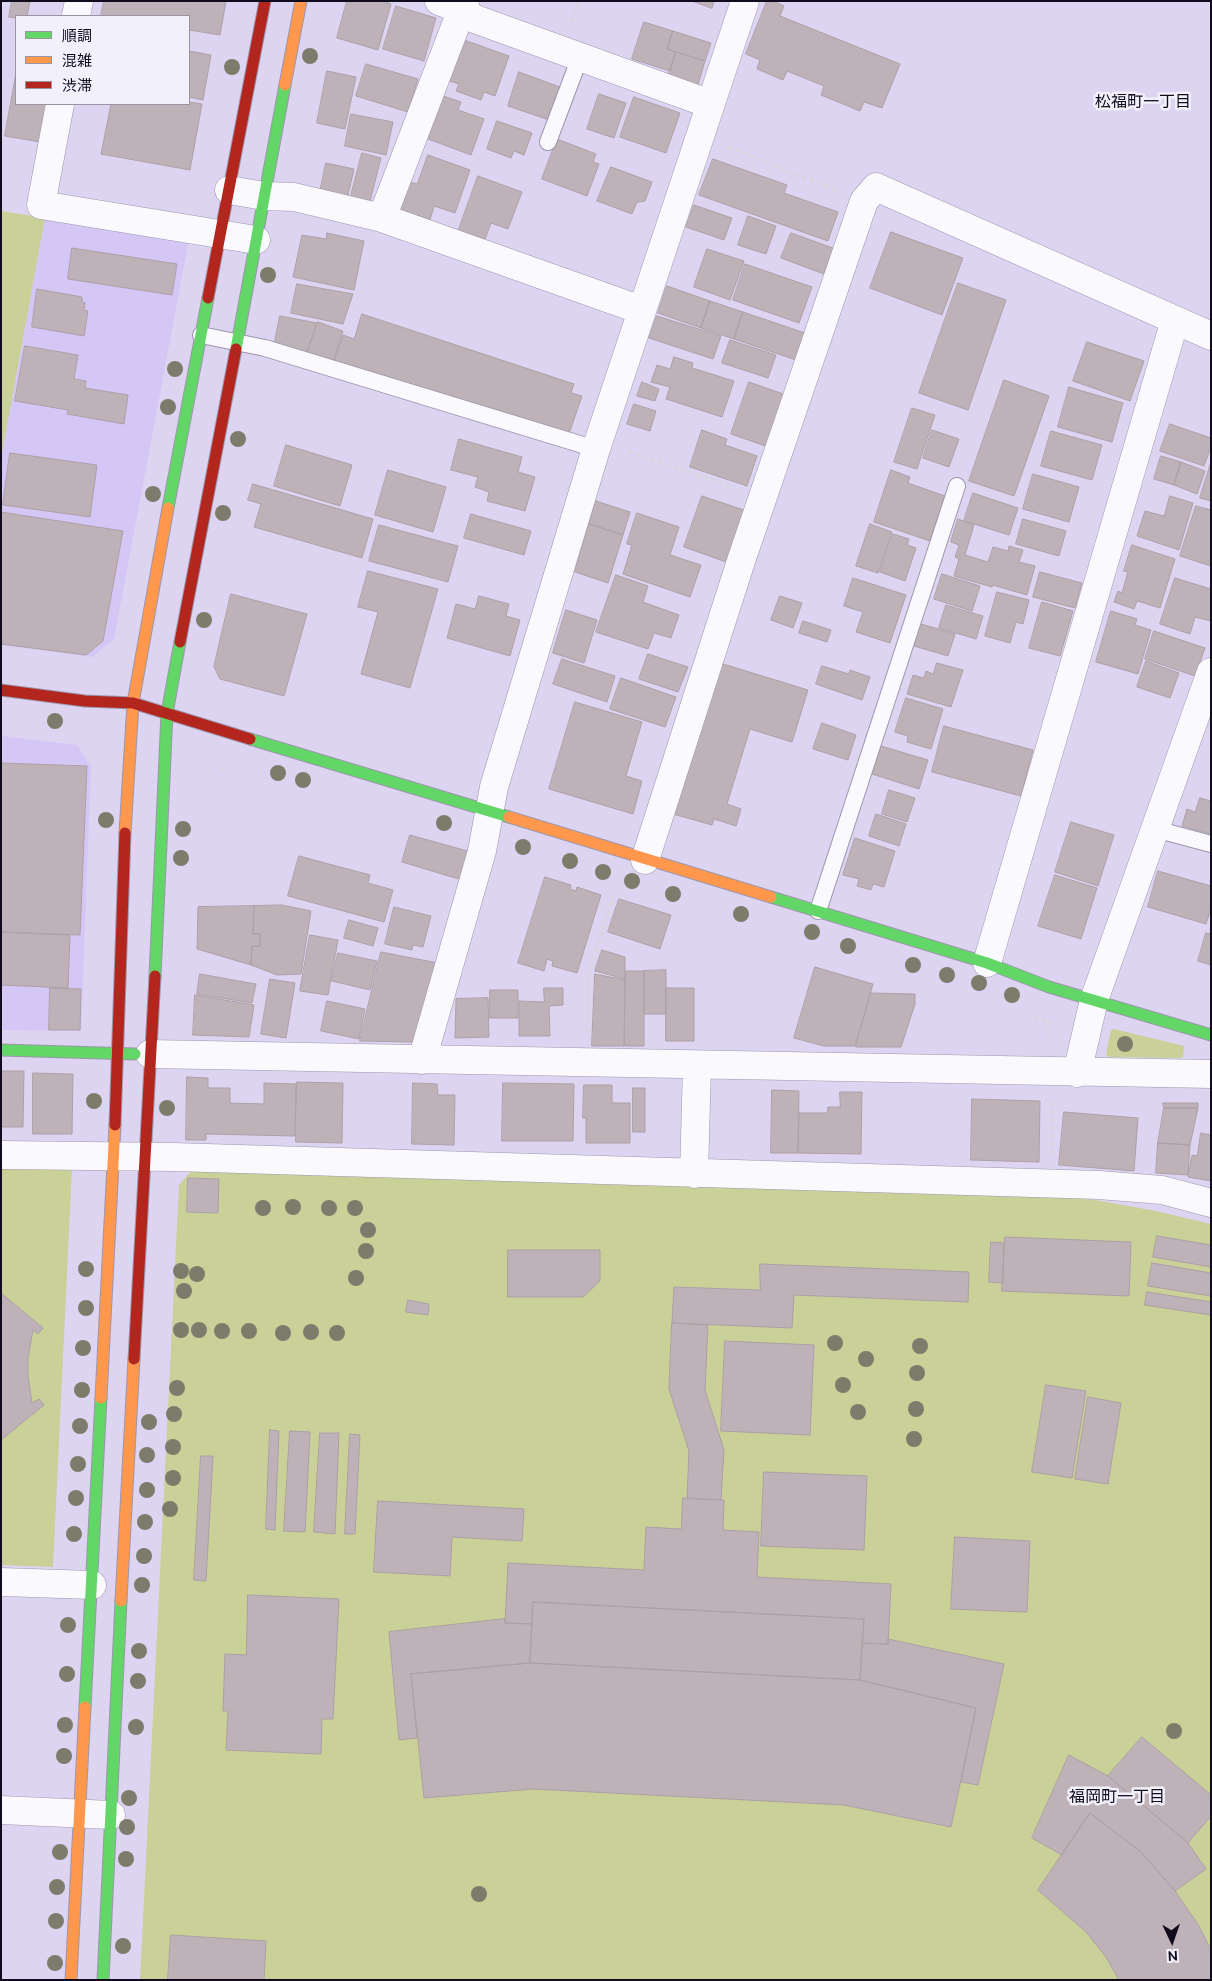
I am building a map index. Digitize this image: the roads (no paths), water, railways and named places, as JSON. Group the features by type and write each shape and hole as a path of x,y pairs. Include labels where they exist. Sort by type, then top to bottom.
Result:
{"street":[{"path":"76,15 79,1"},
{"path":"71,1980 114,1157 125,831 133,703 265,1"},
{"path":"103,1980 168,713 301,1"},
{"path":"422,1060 482,851 494,787 597,445 745,1"},
{"path":"382,218 456,4 475,19 710,104"},
{"path":"60,105 41,205 256,240"},
{"path":"645,860 763,498 864,201 876,187 1211,336"},
{"path":"229,190 264,196 294,197 382,218 641,310"},
{"path":"987,964 1175,320"},
{"path":"1077,1073 1094,1000 1211,672"},
{"path":"1,690 85,701 133,703 818,911 987,964 1049,987 1211,1035"},
{"path":"1,1050 1077,1073 1211,1074"},
{"path":"694,1174 697,1064"},
{"path":"1,1155 146,1157 1050,1183 1162,1190 1211,1203"},
{"path":"1,1582 92,1585"},
{"path":"1,1810 111,1815"}],"lane":[{"path":"548,142 580,57"},
{"path":"201,335 273,350 597,445"},
{"path":"818,911 957,486"},
{"path":"1155,829 1211,844"}],"district":[{"name":"松福町一丁目","path":"1143,102"},
{"name":"福岡町一丁目","path":"1117,1797"}]}
